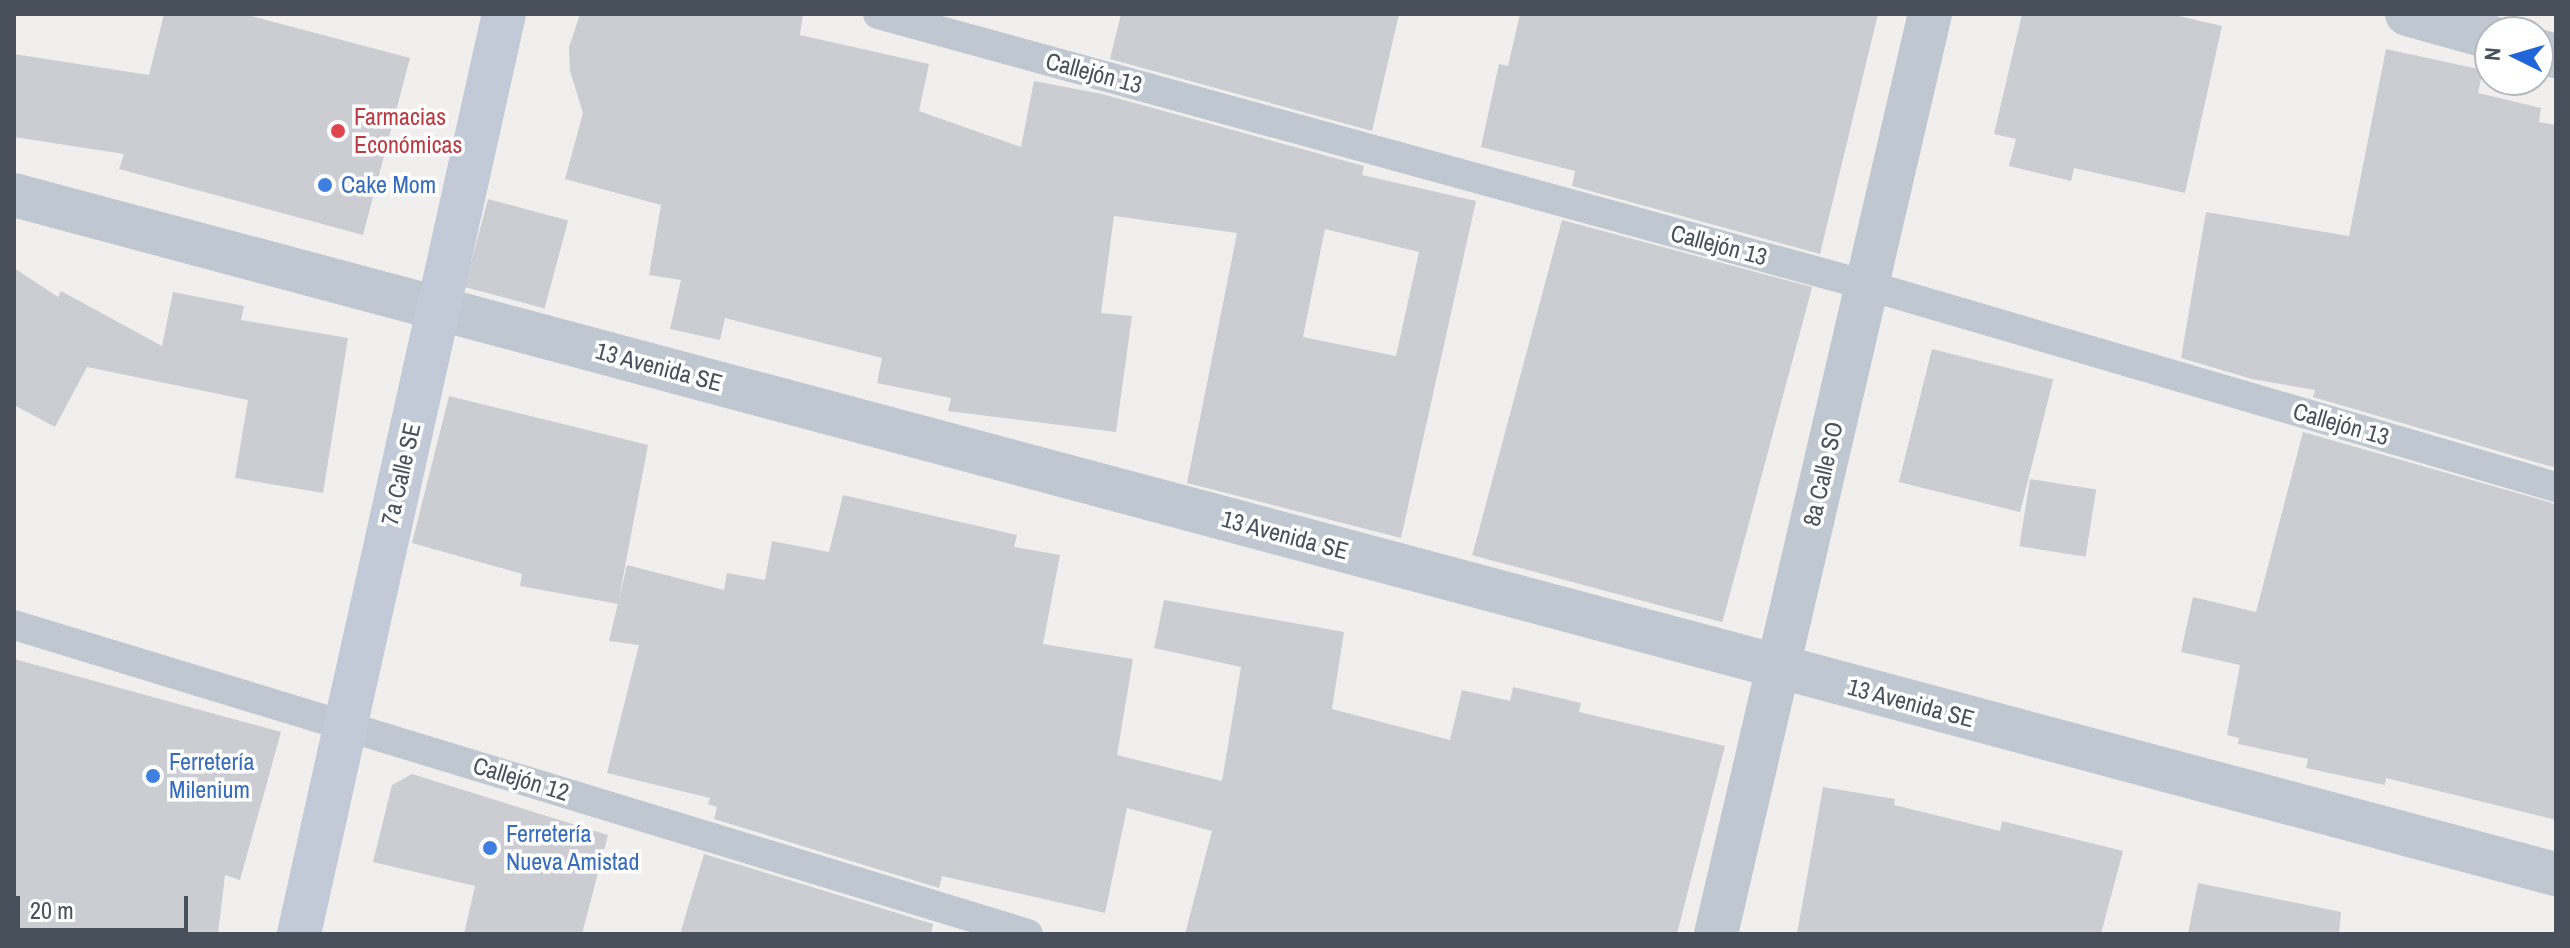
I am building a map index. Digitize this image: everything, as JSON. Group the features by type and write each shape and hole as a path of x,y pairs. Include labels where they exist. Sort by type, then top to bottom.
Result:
{"main road":[{"name":"7a Calle SE","path":"299,934 504,14"}],"street":[{"name":"8a Calle SO","path":"1716,934 1930,14"},
{"path":"2407,14 2474,33"},
{"name":"13 Avenida SE","path":"14,195 2556,874"}],"lane":[{"name":"Callejón 13","path":"878,14 1866,285 2556,487"},
{"name":"Callejón 12","path":"14,625 1028,934"}],"building":[{"path":"164,14 244,14 410,58 363,235 119,169 124,154 14,137 14,54 149,75"},
{"path":"580,14 803,14 800,35 929,64 919,111 1021,147 1034,81 1102,94 1364,166 1362,175 1476,201 1401,538 1187,483 1237,233 1114,216 1101,313 1132,316 1116,432 948,411 951,398 877,383 882,358 725,318 720,340 670,329 681,280 649,275 661,205 565,179 583,113 570,71 569,47","holes":["1325,229 1419,252 1396,356 1303,337"]},
{"path":"1121,14 1399,14 1372,131 1110,59"},
{"path":"1520,14 1878,14 1820,254 1572,186 1575,171 1481,147 1499,64 1508,66"},
{"path":"2022,14 2170,14 2222,26 2185,193 2074,168 2071,181 2009,166 2016,139 1994,134"},
{"path":"2386,49 2474,68 2474,96 2491,96 2541,108 2539,122 2556,125 2556,468 2313,397 2315,390 2252,379 2181,358 2206,212 2349,236"},
{"path":"488,199 568,220 545,308 464,287"},
{"path":"1562,220 1812,287 1722,622 1472,555"},
{"path":"14,268 58,297 61,291 162,346 173,292 244,306 241,320 348,338 323,493 235,478 248,400 87,367 55,427 14,405"},
{"path":"1932,349 2053,379 2020,512 1899,482"},
{"path":"449,396 648,445 618,604 520,586 522,574 412,543"},
{"path":"2303,432 2556,504 2556,820 2386,778 2385,785 2306,768 2308,759 2238,744 2239,738 2227,735 2240,665 2181,652 2193,597 2256,612"},
{"path":"2030,479 2096,489 2086,557 2019,546"},
{"path":"843,495 1017,535 1014,547 1060,555 1043,644 1133,659 1117,755 1222,781 1241,667 1154,648 1164,600 1344,632 1332,709 1450,740 1462,690 1510,701 1513,687 1581,703 1579,712 1725,746 1677,934 1185,934 1212,831 1127,808 1105,913 942,876 939,888 714,819 717,807 708,804 710,798 607,773 639,645 609,641 627,565 724,590 727,573 765,580 772,541 829,552"},
{"path":"14,659 281,732 240,880 225,875 218,934 14,934"},
{"name":"Ferretería Nueva Amistad","path":"412,774 608,835 582,934 464,934 475,886 373,862 392,785"},
{"path":"1823,787 1895,799 1894,805 2000,831 2002,821 2123,851 2101,934 1797,934"},
{"path":"704,854 933,924 931,934 680,934"},
{"path":"2198,883 2341,912 2339,934 2188,934"}],"place":[{"name":"Farmacias Económicas","path":"338,131"},
{"name":"Cake Mom","path":"325,185"},
{"name":"Ferretería Milenium","path":"153,776"},
{"name":"Ferretería Nueva Amistad","path":"490,848"}]}
